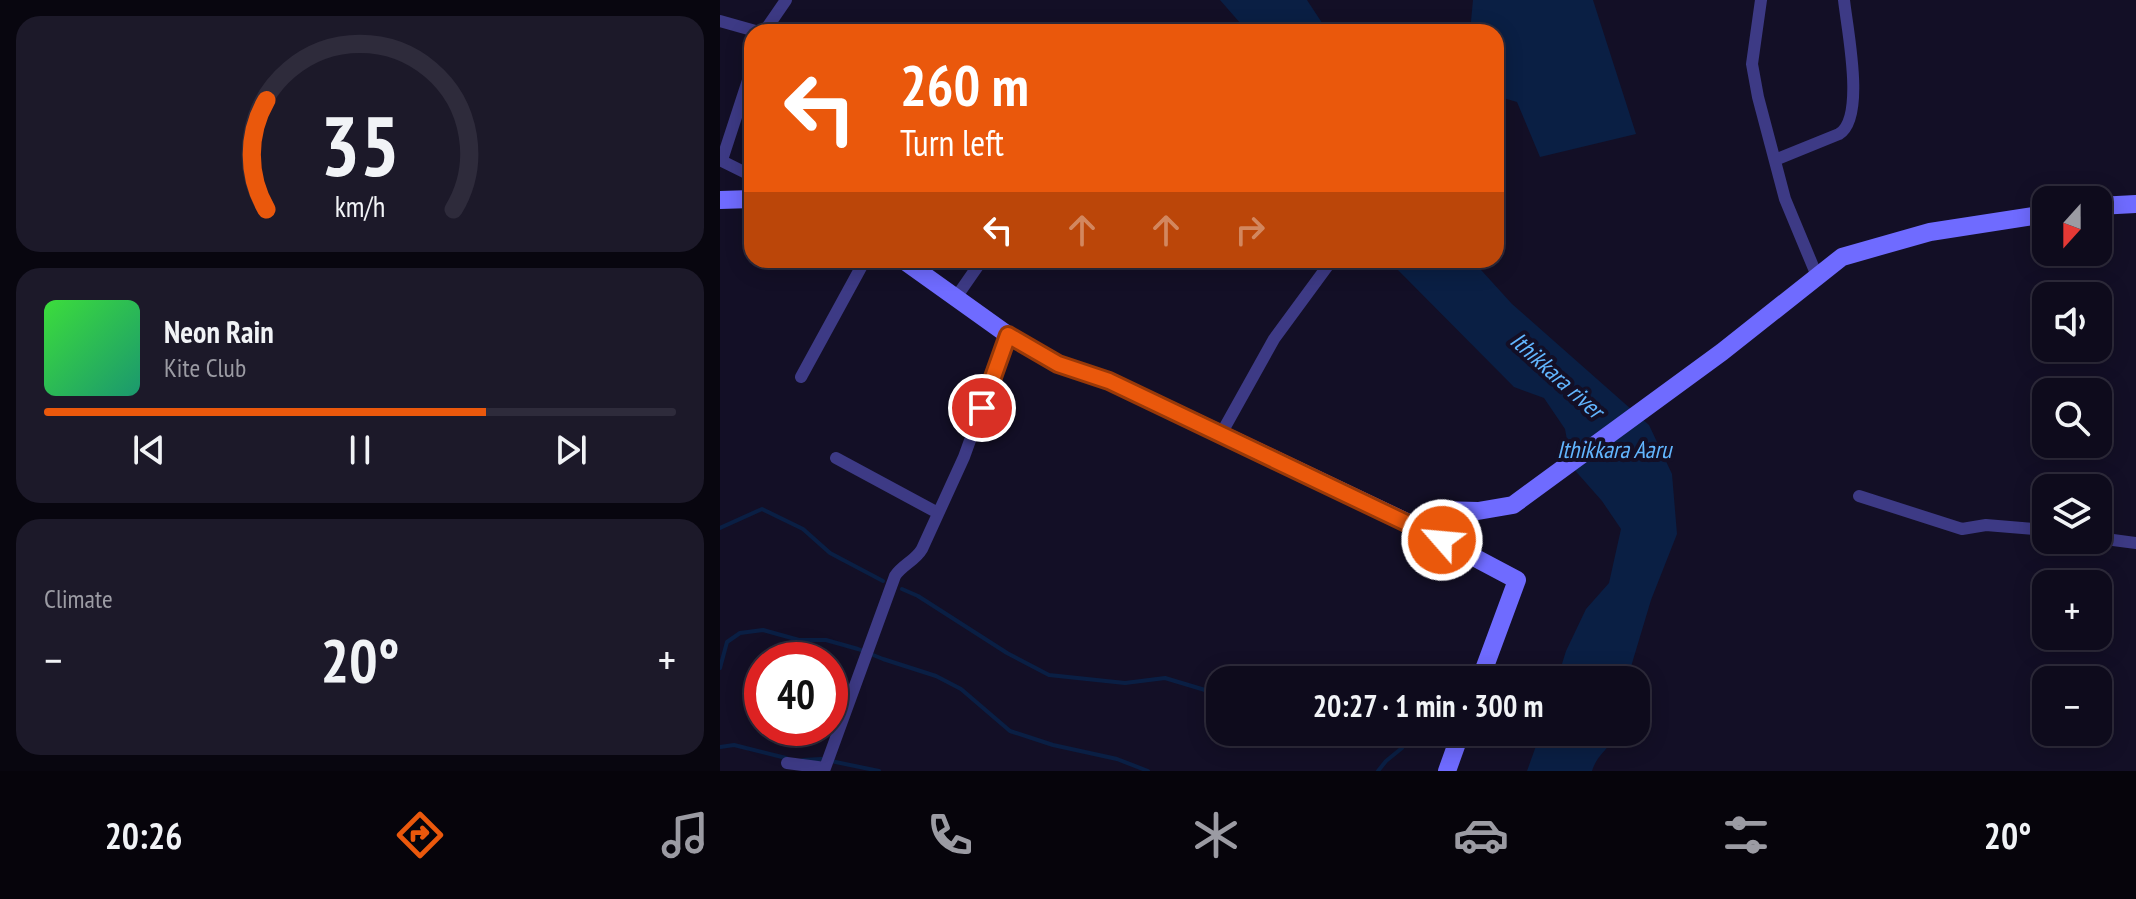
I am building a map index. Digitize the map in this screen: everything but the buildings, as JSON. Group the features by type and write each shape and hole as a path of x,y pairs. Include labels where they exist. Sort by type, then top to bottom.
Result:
{"street":[{"path":"768,24 786,0"},
{"path":"1761,0 1752,64 1758,97 1785,199 1817,276"},
{"path":"1775,160 1847,129 1853,96 1844,0"},
{"path":"720,21 744,27"},
{"path":"744,92 721,160 744,172"},
{"path":"720,200 744,199"},
{"path":"2112,205 2136,204"},
{"path":"1417,527 1423,518 1437,510 1478,511 1513,505 1722,352 1842,257 1915,236 2032,216"},
{"path":"801,377 861,268"},
{"path":"915,268 1008,335 1058,364 1109,381 1417,527 1517,580 1485,666"},
{"path":"957,296 976,268"},
{"path":"1221,434 1274,339 1326,268"},
{"path":"787,763 825,768 895,576 917,558 964,457 1008,335"},
{"path":"836,458 938,513"},
{"path":"1859,496 1962,529 1986,525 2032,528"},
{"path":"2112,540 2136,543"},
{"path":"1447,771 1456,746"}],"water":[{"path":"1220,0 1307,0 1323,24 1241,24"},
{"path":"1473,0 1593,0 1636,134 1540,157 1517,102 1504,98 1504,24 1471,24"},
{"name":"Ithikkara Aaru","path":"1396,268 1479,268 1512,304 1649,425 1672,474 1677,534 1651,600 1631,666 1561,666 1586,609 1609,583 1621,529 1602,501 1572,467 1565,429 1544,398 1514,387"},
{"path":"1536,746 1608,746 1592,771 1527,771"}],"waterway":[{"path":"720,528 762,509 803,529 830,553 883,581"},
{"path":"902,589 1049,675 1125,683 1165,678 1206,690"},
{"path":"720,668 727,642 740,633 763,630 799,640 826,640 936,676 961,689 1010,731 1053,745 1117,759 1148,771"},
{"path":"720,747 734,745 786,758"},
{"path":"1378,771 1402,748 1400,746"},
{"path":"803,760 821,759 879,771"}],"route":[{"path":"982,408 1008,335 1058,364 1109,381 1442,540"}],"water label":[{"name":"Ithikkara river","path":"1557,375"}]}
